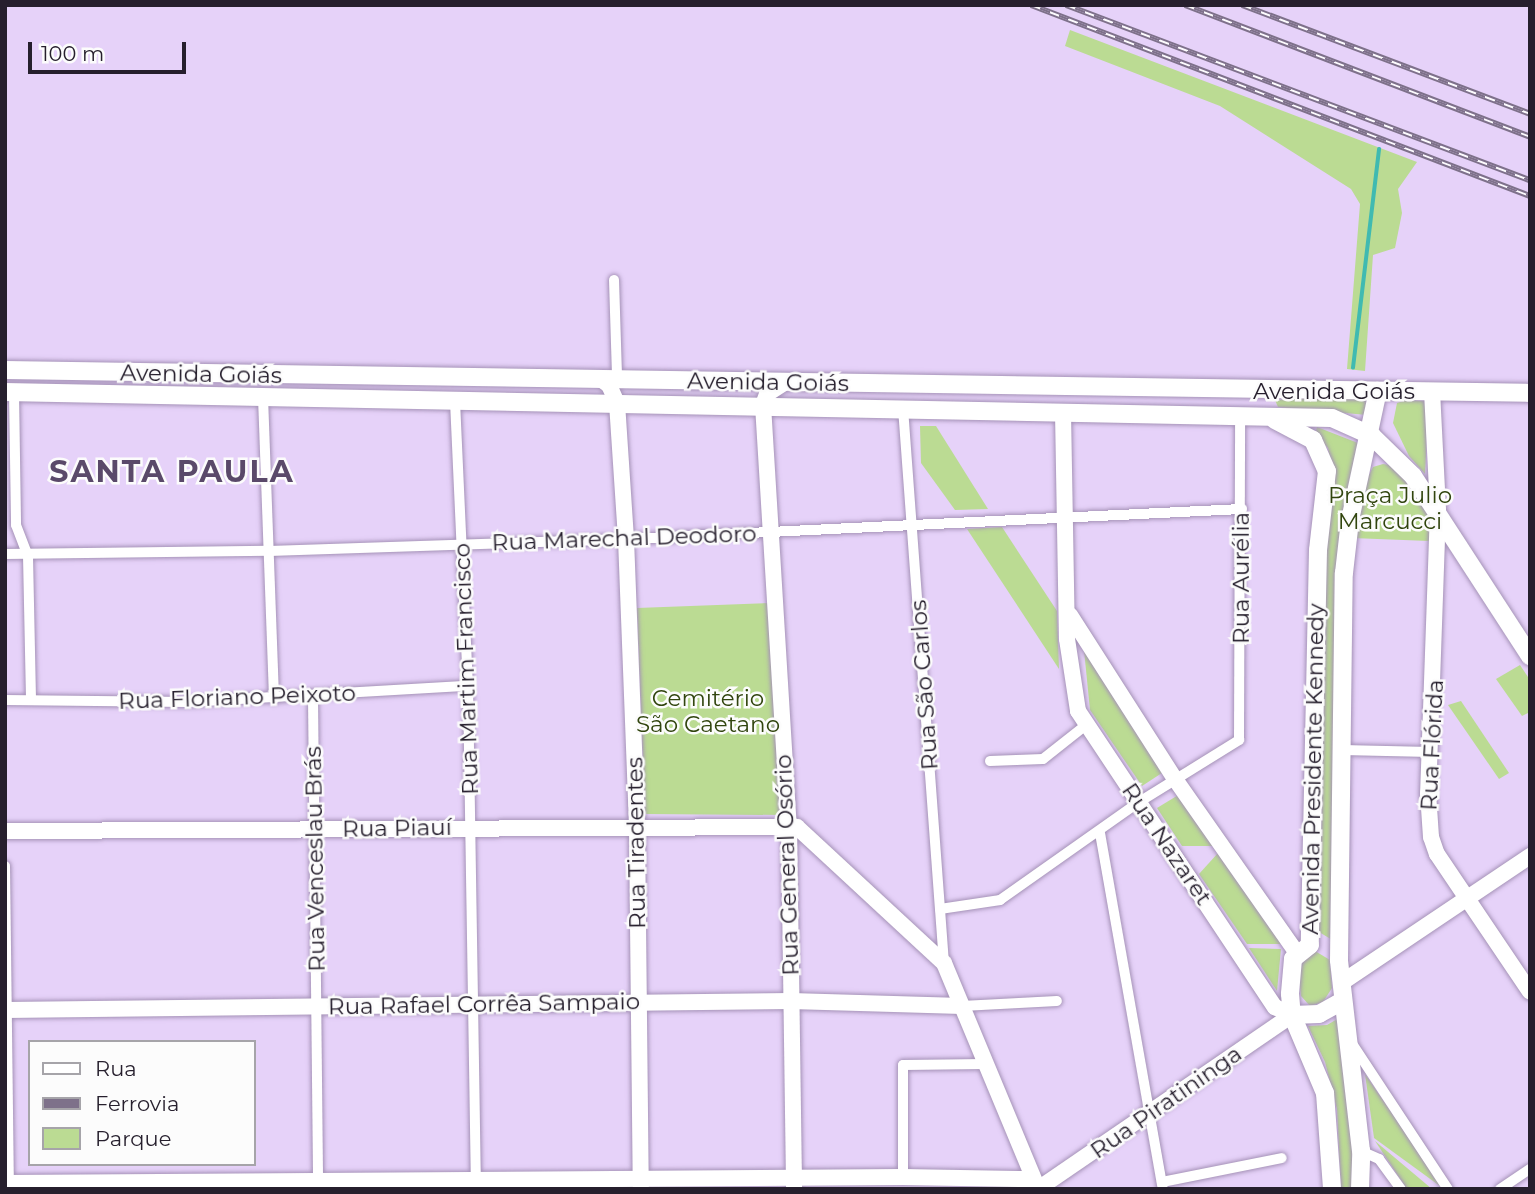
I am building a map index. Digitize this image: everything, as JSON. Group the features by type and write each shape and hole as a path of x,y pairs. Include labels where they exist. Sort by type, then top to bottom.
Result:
{"main road":[{"name":"Avenida Goiás","path":"5,370 608,378 1303,392 1530,393"},
{"name":"Avenida Presidente Kennedy","path":"1360,1189 1360,1151 1341,1002 1339,960 1346,552 1355,491 1372,436 1378,391"},
{"path":"1240,415 1245,398 1303,392"},
{"name":"Avenida Goiás","path":"10,393 1258,415 1332,418 1372,436"},
{"name":"Avenida Presidente Kennedy","path":"1258,415 1312,440 1327,471 1318,550 1303,949 1291,967 1292,1014 1325,1093 1332,1189"},
{"path":"1372,436 1413,476 1438,510 1530,656"},
{"path":"1303,949 1339,960"},
{"path":"1292,1014 1319,1014 1341,1002"}],"street":[{"path":"614,281 608,378 617,404"},
{"path":"763,405 767,394 784,383"},
{"name":"Rua Flórida","path":"1432,391 1438,510 1431,837 1467,898 1530,992"},
{"path":"10,393 16,525 27,556 31,700"},
{"path":"263,397 274,699"},
{"name":"Rua Martim Francisco","path":"455,401 472,827 476,1185"},
{"name":"Rua Tiradentes","path":"617,404 626,539 637,827 641,1183"},
{"name":"Rua General Osório","path":"763,405 789,825 794,1182"},
{"name":"Rua São Carlos","path":"903,408 944,963"},
{"name":"Rua Nazaret","path":"1063,412 1069,657 1075,703 1086,725 1275,1007 1292,1014"},
{"name":"Rua Aurélia","path":"1175,779 1239,740 1242,509 1240,415"},
{"name":"Rua Marechal Deodoro","path":"5,554 27,556 268,551 626,539 1065,515 1242,509"},
{"name":"Rua Nazaret","path":"1067,606 1085,644 1175,779 1303,949"},
{"path":"1069,657 1085,644"},
{"name":"Rua Floriano Peixoto","path":"5,699 274,699 468,686"},
{"name":"Rua Venceslau Brás","path":"313,697 318,1185"},
{"path":"990,761 1043,759 1086,725"},
{"path":"1342,750 1431,752"},
{"path":"940,909 1000,900 1100,834 1139,802 1175,779"},
{"path":"789,825 805,833 944,963 1038,1189"},
{"name":"Rua Piauí","path":"5,831 789,825"},
{"path":"1100,834 1162,1186 1282,1158"},
{"path":"1341,983 1530,856"},
{"path":"5,866 8,1185 553,1185 794,1182 903,1177 1023,1179 1038,1189"},
{"name":"Rua Rafael Corrêa Sampaio","path":"6,1010 791,1001 962,1006"},
{"path":"962,1006 1057,1002"},
{"name":"Rua Piratininga","path":"1038,1189 1151,1115 1292,1014"},
{"path":"1346,1034 1448,1189"},
{"path":"903,1177 903,1065 985,1064"},
{"path":"1360,1151 1379,1159 1401,1189"},
{"path":"1500,1189 1530,1169"}],"green space":[{"path":"1070,30 1417,162 1398,189 1402,213 1395,248 1373,255 1365,371 1347,369 1360,204 1351,189 1220,106 1065,46"},
{"path":"1365,399 1369,406 1367,415 1278,407 1275,400"},
{"path":"1406,400 1429,401 1425,474 1409,456 1393,423 1397,403"},
{"path":"920,426 936,426 988,509 955,510 921,463"},
{"path":"1317,427 1358,443 1334,941 1319,932 1325,552 1334,484 1328,448 1315,434"},
{"name":"Praça Julio Marcucci","path":"1383,464 1395,466 1408,479 1431,518 1429,541 1352,538 1362,489 1373,467"},
{"path":"1002,527 1057,611 1059,669 967,529"},
{"name":"Cemitério São Caetano","path":"770,603 781,815 645,814 637,608"},
{"path":"1084,650 1165,771 1142,786 1090,710"},
{"path":"1520,665 1530,680 1530,712 1522,716 1496,679"},
{"path":"1461,701 1509,773 1499,779 1448,705"},
{"path":"1180,794 1216,846 1182,846 1157,808"},
{"path":"1218,853 1282,944 1247,944 1199,874"},
{"path":"1249,948 1281,949 1277,991"},
{"path":"1315,951 1330,960 1332,988 1323,1002 1310,1006 1301,996 1298,969 1304,955"},
{"path":"1339,1018 1349,1083 1355,1189 1341,1189 1337,1109 1325,1062 1308,1026 1327,1025"},
{"path":"1365,1074 1444,1189 1374,1138"},
{"path":"1375,1141 1432,1189 1407,1189"}],"waterway":[{"path":"1353,368 1379,150"}],"railway":[{"path":"1031,5 1530,196"},
{"path":"1066,5 1530,180"},
{"path":"1185,5 1530,137"},
{"path":"1242,5 1530,114"}],"district":[{"name":"SANTA PAULA","path":"172,472"}]}
